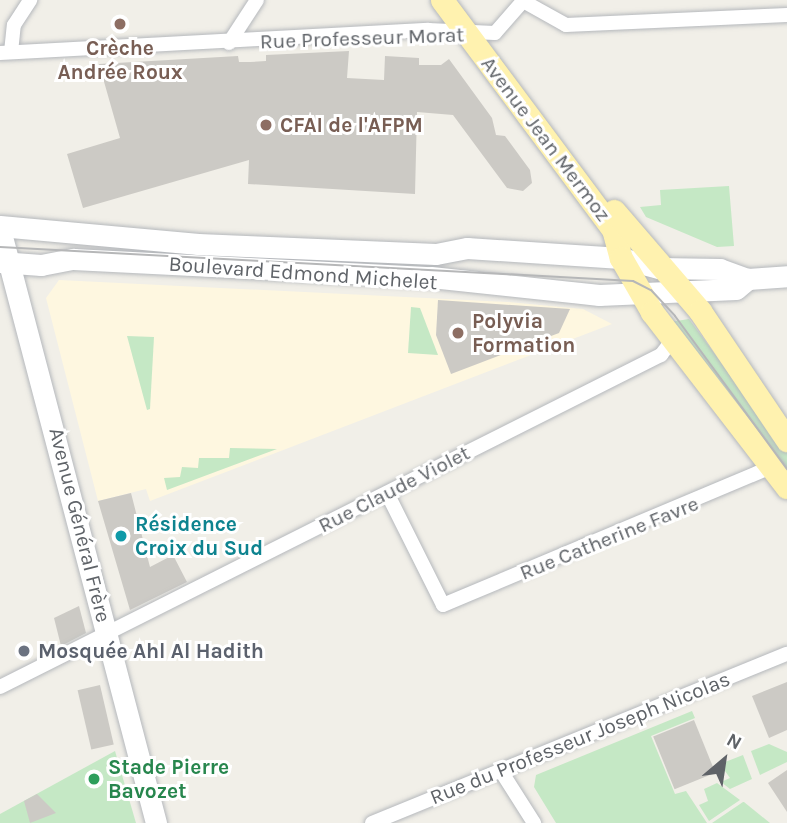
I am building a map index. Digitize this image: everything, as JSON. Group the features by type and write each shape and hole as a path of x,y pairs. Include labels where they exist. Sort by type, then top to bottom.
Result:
{"main road":[{"name":"Avenue Jean Mermoz","path":"442,0 475,33 659,268 683,291 787,440"},
{"name":"Avenue Jean Mermoz","path":"458,0 475,33 613,229 621,258 639,293 787,487"}],"street":[{"path":"6,52 14,25 30,0"},
{"path":"229,43 257,0"},
{"name":"Rue Professeur Morat","path":"6,52 229,43 428,30 475,33 505,26 523,1 566,25 787,15"},
{"name":"Boulevard Edmond Michelet","path":"0,228 198,244 436,254 467,248 621,258 659,268 720,269 748,279"},
{"name":"Avenue Général Frère","path":"0,228 5,262 107,632 156,823"},
{"name":"Boulevard Edmond Michelet","path":"5,262 73,259 639,293 736,289 748,279"},
{"path":"748,279 787,276"},
{"name":"Rue Claude Violet","path":"0,687 661,355 674,338"},
{"name":"Rue Catherine Favre","path":"387,493 443,605 772,467"},
{"name":"Rue du Professeur Joseph Nicolas","path":"372,823 787,654"},
{"path":"501,771 534,823"}],"shaded area":[{"path":"59,280 507,302 583,309 612,324 150,501 146,489 98,501 46,298"}],"green space":[{"path":"729,186 734,246 717,247 646,217 640,207 661,205 660,190"},
{"path":"411,307 420,308 438,355 408,353"},
{"path":"689,319 787,452 787,473 670,322"},
{"path":"127,336 154,337 150,409 147,410"},
{"path":"230,448 277,449 167,490 164,478 180,477 182,467 198,468 199,458 229,458"},
{"path":"692,711 695,718 651,736 675,794 686,791 707,823 556,823 534,787 536,775"},
{"path":"769,744 787,752 787,762 760,775 751,751"},
{"name":"Stade Pierre Bavozet","path":"115,751 136,823 0,823 0,814"},
{"path":"743,755 752,779 730,789 721,782 730,778 720,764"},
{"path":"717,783 740,800 709,821 699,805 708,801 704,789"},
{"path":"743,802 770,823 712,823"}],"building":[{"name":"CFAI de l'AFPM","path":"349,51 347,78 384,80 385,56 419,58 419,65 441,65 449,59 492,118 496,135 505,136 530,170 532,183 523,191 507,188 453,115 417,112 415,194 248,184 249,160 83,208 67,154 120,138 99,64 238,56 239,62 250,62 266,61 266,55"},
{"path":"438,300 570,309 559,333 451,374 436,335"},
{"path":"131,493 150,567 173,555 187,582 130,610 98,501"},
{"path":"79,606 86,633 61,646 54,618"},
{"path":"787,682 787,730 769,738 752,696"},
{"path":"100,685 114,744 91,750 78,690"},
{"path":"694,720 715,773 675,789 653,736"},
{"path":"787,770 787,812 768,783"},
{"path":"37,794 56,813 30,823 24,801"}],"tram line":[{"path":"0,247 633,281 651,290 675,316 787,469"}],"place":[{"name":"Crèche Andrée Roux","path":"120,24"},
{"name":"CFAI de l'AFPM","path":"266,125"},
{"name":"Polyvia Formation","path":"458,333"},
{"name":"Résidence Croix du Sud","path":"121,536"},
{"name":"Mosquée Ahl Al Hadith","path":"24,651"},
{"name":"Stade Pierre Bavozet","path":"94,779"}]}
